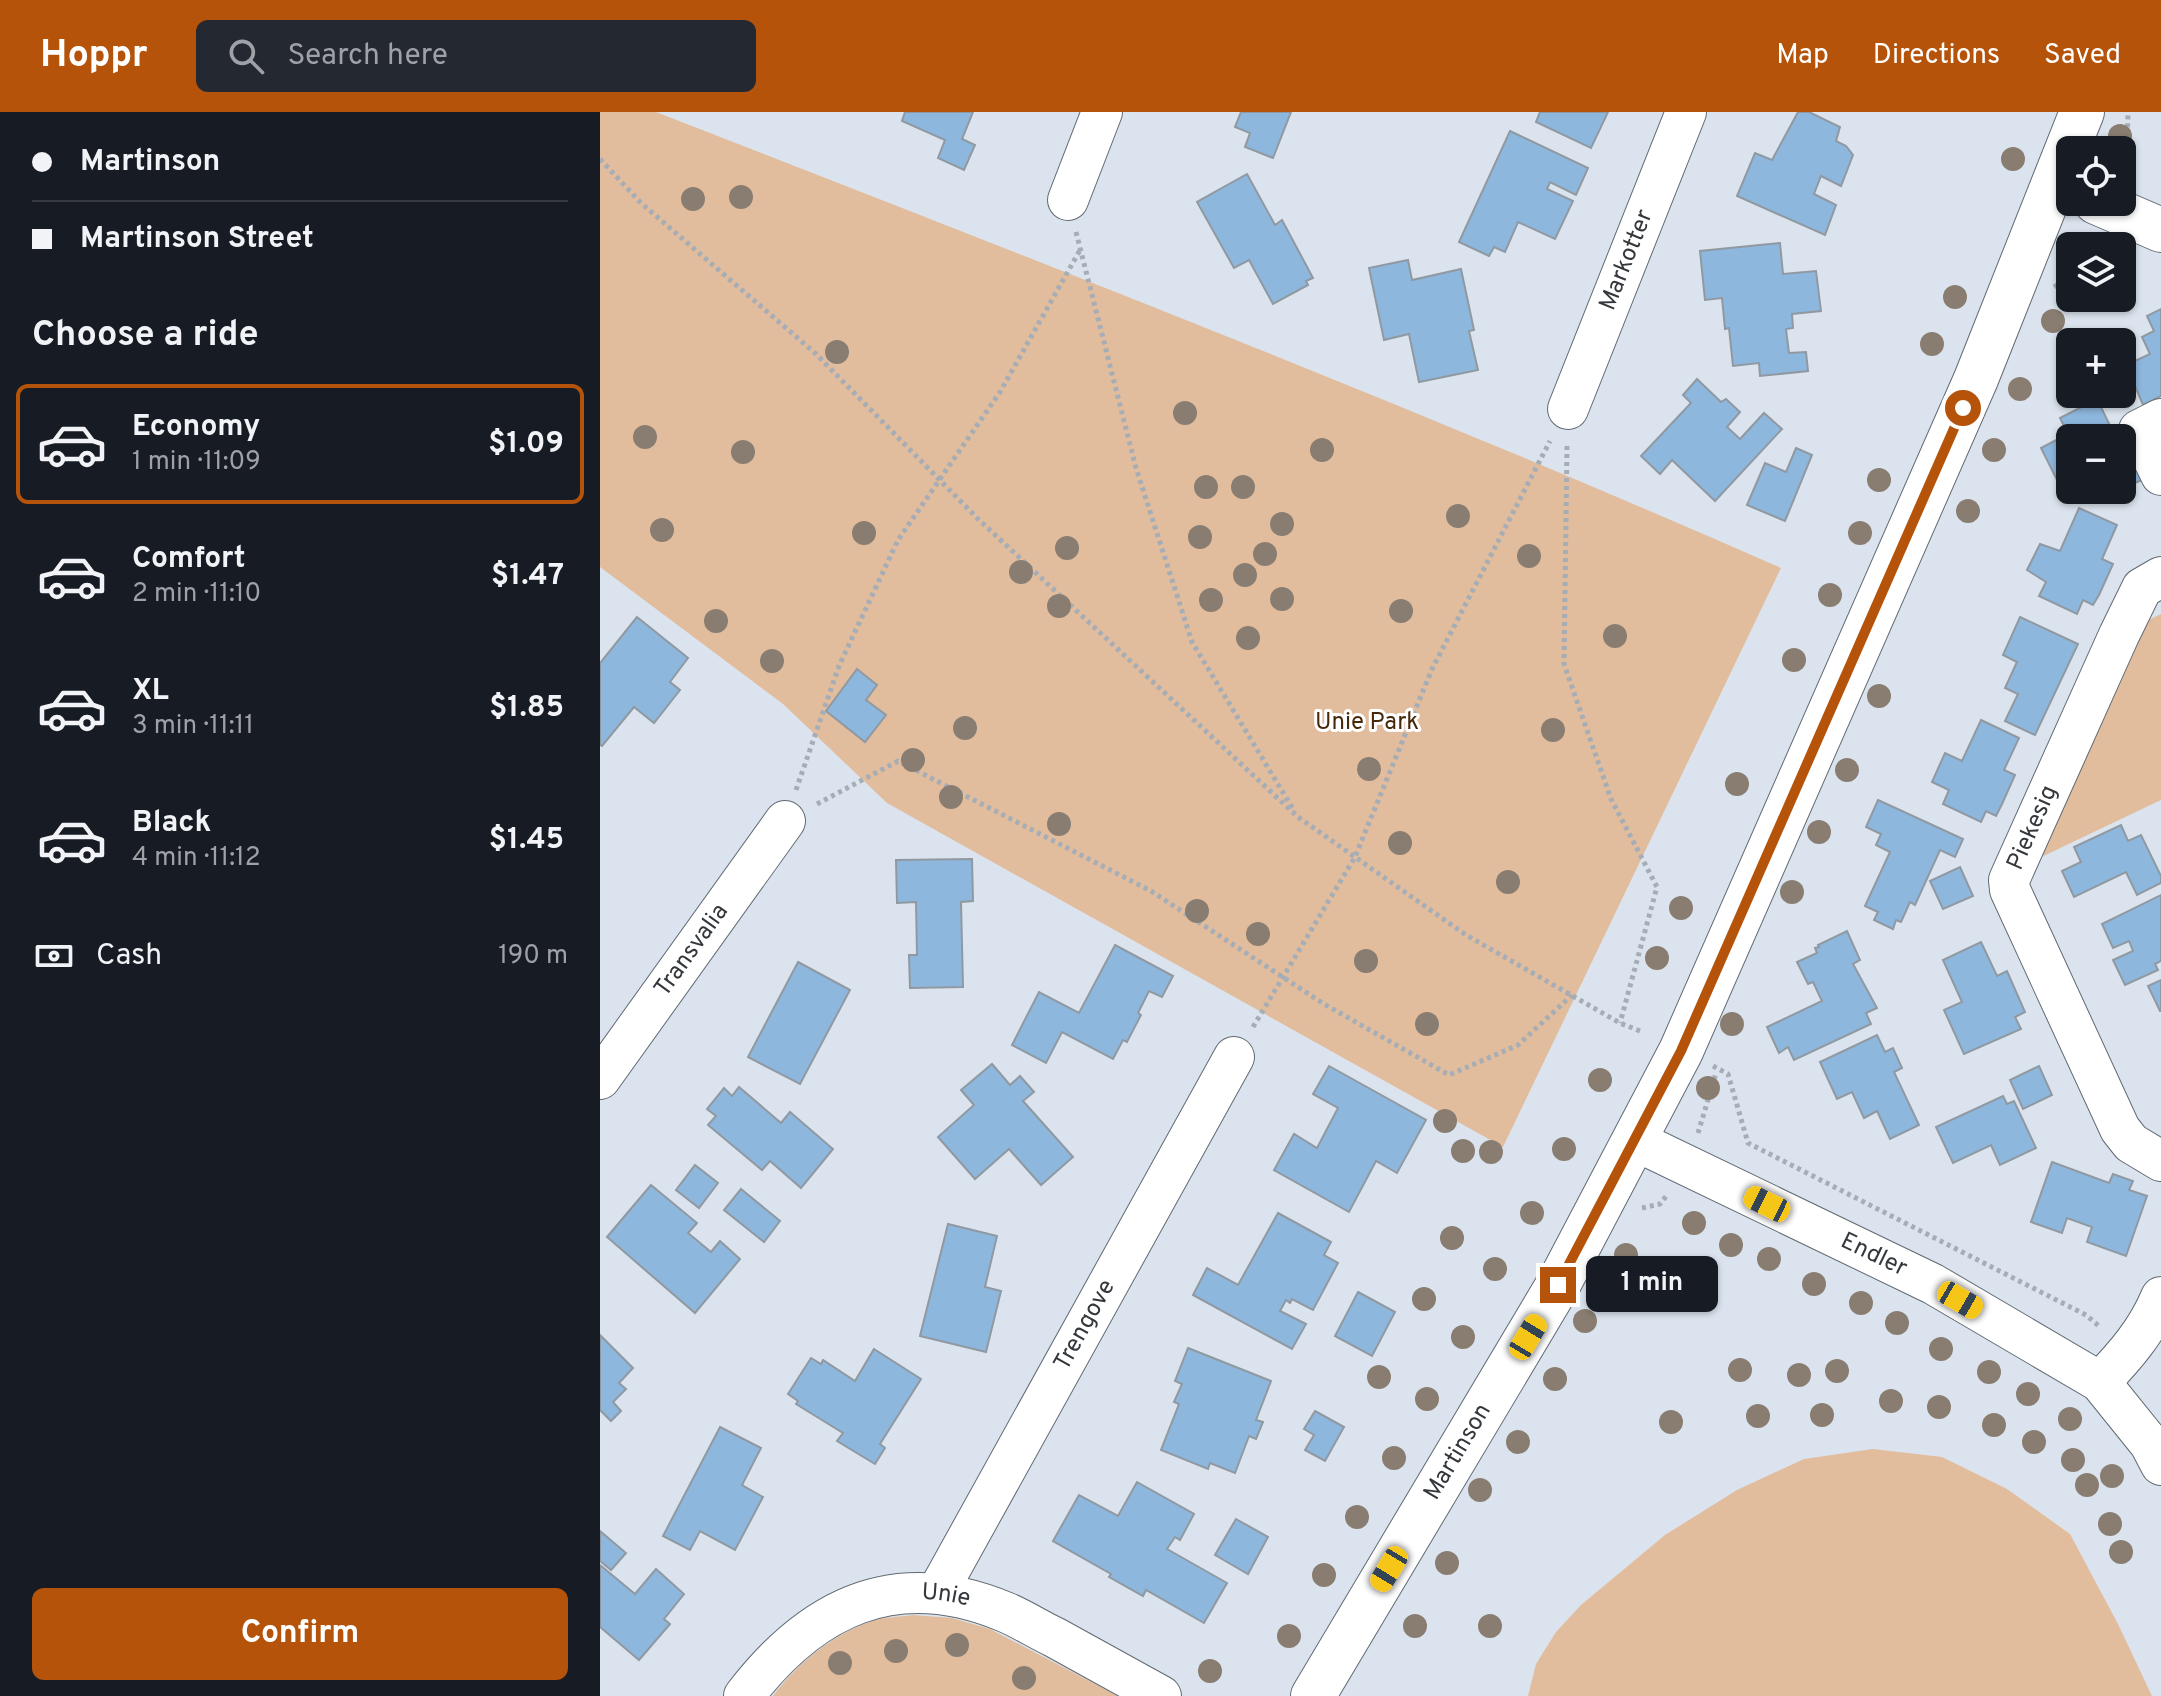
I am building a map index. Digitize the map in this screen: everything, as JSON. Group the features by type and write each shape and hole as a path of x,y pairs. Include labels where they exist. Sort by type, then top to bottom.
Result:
{"street":[{"path":"1068,200 1102,112"},
{"name":"Markotter","path":"1568,409 1686,112"},
{"path":"2076,136 2082,112"},
{"path":"1634,1140 1681,1051 2056,200"},
{"path":"2128,216 2161,230"},
{"path":"2161,419 2139,430 2161,475"},
{"name":"Piekesig","path":"2161,577 2142,588 2009,880 2010,890 2120,1129 2131,1143 2161,1161"},
{"name":"Transvalia","path":"600,1079 785,821"},
{"name":"Trengove","path":"937,1593 1234,1057"},
{"name":"Martinson","path":"1313,1696 1558,1285 1634,1140"},
{"name":"Endler","path":"1634,1140 1933,1284 2100,1382 2150,1444 2161,1465"},
{"path":"2100,1382 2128,1353 2153,1316 2161,1297"},
{"name":"Unie","path":"744,1696 795,1639 824,1619 863,1601 894,1594 937,1593 1005,1612 1161,1696"}],"path":[{"path":"2127,136 2128,112"},
{"path":"600,159 641,203 815,353 989,530 1298,817 1466,935 1620,1023 1640,1031"},
{"path":"1068,200 1136,468 1192,642 1298,817"},
{"path":"785,821 839,666 898,540 1000,392 1080,250"},
{"path":"1234,1057 1355,857 1432,669 1568,409"},
{"path":"1568,409 1564,664 1611,799 1657,887 1620,1023"},
{"path":"785,821 898,761 1151,891 1324,1004 1449,1075 1518,1045 1572,995"},
{"path":"1695,1141 1717,1068 1728,1074 1748,1143 2086,1315 2107,1332"}],"green space":[{"name":"Unie Park","path":"600,112 656,112 1362,391 1781,568 1503,1147 887,803 783,704 600,567"},
{"path":"2161,614 2161,800 2035,860 2144,622"},
{"path":"1873,1449 1942,1457 2007,1489 2070,1534 2152,1696 1528,1696 1536,1664 1556,1632 1581,1605 1665,1535 1737,1490 1804,1459"},
{"path":"913,1615 952,1618 990,1629 1118,1696 773,1696 804,1662 841,1635 874,1620"}],"building":[{"path":"905,112 973,112 962,139 975,145 964,170 938,158 945,140 902,121"},
{"path":"1241,112 1291,112 1273,158 1245,147 1250,133 1235,127"},
{"path":"1540,112 1608,112 1591,148 1536,122"},
{"path":"1798,112 1809,112 1840,127 1836,141 1846,146 1853,155 1841,186 1821,176 1814,194 1836,205 1825,235 1737,196 1755,153 1772,160"},
{"path":"1510,131 1588,168 1576,195 1550,182 1547,189 1573,201 1555,239 1518,222 1505,252 1494,247 1489,256 1459,242"},
{"path":"1247,174 1275,225 1282,220 1313,278 1306,281 1308,285 1273,304 1249,260 1234,268 1197,202"},
{"path":"1780,243 1783,274 1816,271 1821,311 1792,314 1793,328 1786,329 1789,353 1806,352 1808,371 1760,376 1759,363 1733,366 1722,298 1705,300 1700,251"},
{"path":"1408,260 1412,280 1461,269 1474,330 1469,331 1478,370 1419,382 1409,334 1384,340 1369,268"},
{"path":"2161,309 2161,396 2143,405 2136,389 2136,360 2150,354 2142,337 2154,331 2147,316"},
{"path":"1697,379 1721,402 1726,399 1740,412 1727,427 1740,439 1764,413 1782,429 1715,501 1672,460 1660,474 1641,456 1691,403 1683,395"},
{"path":"2079,408 2101,408 2109,424 2063,424 2060,418"},
{"path":"2056,440 2056,478 2041,448"},
{"path":"1796,448 1812,455 1785,521 1747,505 1765,463 1786,472"},
{"path":"2136,455 2147,478 2136,483"},
{"path":"2079,508 2117,525 2102,559 2113,564 2093,605 2083,600 2077,614 2039,596 2046,582 2027,570 2040,544 2060,551"},
{"path":"637,617 688,658 670,682 680,690 654,723 634,707 602,746 600,663"},
{"path":"2020,617 2078,644 2035,735 2005,721 2018,694 2005,688 2017,662 2003,655"},
{"path":"857,669 877,685 866,700 886,715 865,742 826,711"},
{"path":"1981,720 2019,738 2004,770 2015,775 2002,804 1996,816 1986,811 1981,822 1943,804 1949,790 1932,782 1945,753 1962,761"},
{"path":"1878,800 1963,839 1955,857 1940,850 1915,905 1910,902 1901,922 1896,920 1893,929 1874,920 1878,912 1865,906 1890,852 1876,845 1881,834 1866,827"},
{"path":"2121,825 2128,841 2141,835 2161,876 2161,883 2137,895 2126,872 2074,897 2062,871 2081,862 2074,847"},
{"path":"972,859 973,901 961,902 963,987 910,988 909,955 917,955 916,902 897,903 896,860"},
{"path":"1960,867 1973,896 1943,909 1930,881"},
{"path":"2161,895 2161,961 2155,964 2158,970 2125,985 2113,960 2133,951 2129,941 2113,948 2102,924"},
{"path":"1847,931 1860,960 1853,964 1877,1008 1866,1013 1871,1024 1794,1060 1788,1047 1779,1053 1767,1027 1822,1001 1813,982 1808,984 1797,962 1817,953 1815,948 1818,945"},
{"path":"1981,942 1997,976 2007,971 2025,1012 2015,1017 2021,1029 1964,1054 1944,1010 1962,1002 1943,960"},
{"path":"1115,945 1173,976 1162,997 1149,991 1127,1042 1123,1040 1113,1059 1062,1032 1046,1063 1012,1045 1039,992 1079,1013"},
{"path":"798,962 850,990 800,1084 748,1057"},
{"path":"2161,980 2161,1011 2160,1011 2148,986"},
{"path":"1877,1035 1885,1052 1893,1048 1902,1068 1894,1072 1919,1125 1890,1139 1877,1111 1864,1118 1852,1092 1837,1099 1820,1062"},
{"path":"992,1064 1010,1085 1020,1076 1034,1092 1023,1101 1073,1157 1041,1185 1009,1149 975,1179 938,1137 974,1105 961,1090"},
{"path":"1329,1066 1426,1120 1397,1173 1376,1161 1349,1212 1274,1170 1294,1134 1317,1148 1338,1108 1313,1094"},
{"path":"2039,1066 2052,1095 2023,1109 2010,1080"},
{"path":"739,1087 781,1123 790,1112 833,1149 801,1188 770,1161 762,1170 708,1125 716,1116 707,1109 724,1088 732,1096"},
{"path":"2003,1096 2007,1104 2014,1101 2036,1148 2000,1165 1991,1145 1953,1163 1936,1127"},
{"path":"2052,1162 2109,1183 2113,1174 2133,1181 2129,1190 2147,1196 2126,1256 2087,1242 2092,1227 2067,1218 2062,1233 2031,1222"},
{"path":"695,1165 718,1183 699,1208 676,1190"},
{"path":"651,1185 697,1223 688,1233 711,1252 720,1241 740,1259 695,1313 607,1237"},
{"path":"741,1189 780,1221 764,1242 724,1210"},
{"path":"1278,1213 1331,1242 1324,1255 1338,1263 1313,1310 1292,1299 1290,1303 1286,1300 1280,1311 1306,1324 1292,1349 1193,1295 1207,1268 1238,1285"},
{"path":"948,1224 997,1236 985,1287 1001,1291 986,1352 920,1336"},
{"path":"1358,1292 1395,1312 1372,1356 1335,1336"},
{"path":"600,1335 633,1368 619,1383 626,1389 613,1402 621,1411 611,1421 600,1410"},
{"path":"1188,1348 1271,1381 1256,1420 1263,1422 1256,1439 1249,1436 1235,1473 1210,1463 1208,1469 1161,1450 1179,1404 1174,1402 1182,1384 1175,1381"},
{"path":"874,1349 921,1379 880,1444 885,1448 875,1464 837,1441 843,1433 796,1404 798,1401 788,1394 811,1358 821,1364 823,1360 855,1381"},
{"path":"1315,1411 1344,1427 1325,1461 1305,1450 1314,1435 1304,1429"},
{"path":"720,1427 761,1448 742,1485 763,1497 735,1550 700,1531 690,1550 663,1536"},
{"path":"1137,1482 1194,1514 1180,1540 1175,1537 1167,1549 1227,1583 1204,1623 1146,1590 1143,1596 1053,1541 1079,1495 1118,1516"},
{"path":"1236,1519 1268,1537 1248,1574 1215,1555"},
{"path":"600,1531 626,1553 611,1570 600,1561"},
{"path":"600,1565 635,1594 656,1569 684,1594 664,1619 670,1624 639,1660 600,1627"}],"route":[{"path":"1558,1285 1681,1051 1963,408"}]}
